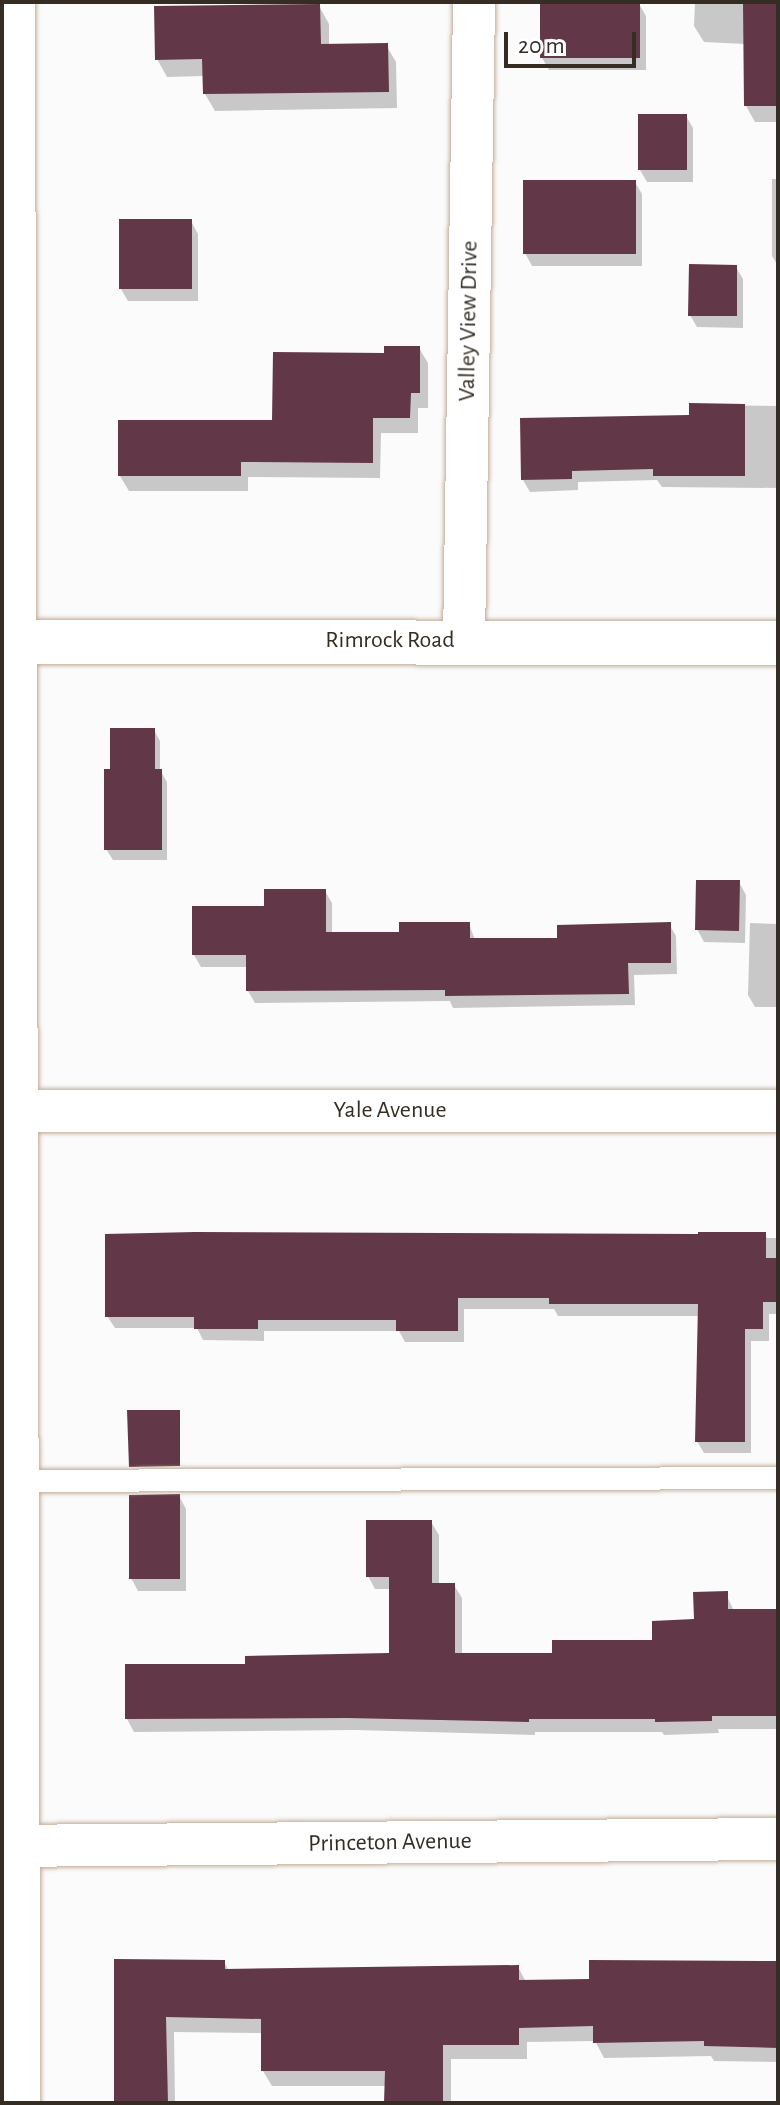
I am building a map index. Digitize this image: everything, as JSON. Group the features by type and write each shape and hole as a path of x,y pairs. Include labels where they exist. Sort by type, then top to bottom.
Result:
{"main road":[{"name":"Rimrock Road","path":"9,642 778,643"}],"street":[{"path":"14,2 9,642 10,1846 19,2103"},
{"name":"Valley View Drive","path":"464,641 474,2"},
{"name":"Yale Avenue","path":"10,1111 778,1111"},
{"name":"Princeton Avenue","path":"10,1846 778,1839"}],"lane":[{"path":"10,1481 778,1478"}],"building":[{"path":"540,2 640,2 640,58 540,58"},
{"path":"743,2 778,2 778,106 744,106"},
{"path":"320,4 321,44 388,43 389,92 203,94 202,59 155,60 154,6"},
{"path":"638,114 687,114 687,170 638,170"},
{"path":"523,180 636,180 636,254 523,254"},
{"path":"119,219 192,219 192,289 119,289"},
{"path":"689,264 737,265 737,316 688,316"},
{"path":"384,346 420,346 420,393 411,393 410,418 373,418 373,463 241,462 241,476 118,476 118,420 272,420 273,352 384,353"},
{"path":"689,403 745,404 745,476 653,476 653,469 572,471 572,479 521,480 520,418 689,415"},
{"path":"110,728 155,728 155,769 162,769 162,850 104,850 104,769 110,769"},
{"path":"696,880 740,880 739,931 695,930"},
{"path":"264,889 326,889 326,932 399,932 399,922 470,922 470,938 557,938 557,925 671,922 671,963 628,963 629,994 445,996 445,990 246,991 246,955 192,955 192,906 264,906"},
{"path":"766,1232 766,1258 778,1258 778,1302 763,1302 763,1329 745,1329 745,1442 695,1442 698,1304 549,1304 549,1298 458,1298 458,1331 396,1331 396,1320 258,1320 258,1329 194,1329 194,1317 105,1317 105,1234"},
{"path":"127,1410 180,1410 180,1466 129,1467"},
{"path":"180,1494 180,1579 129,1579 129,1495"},
{"path":"366,1520 432,1520 432,1583 455,1583 455,1653 552,1653 552,1640 652,1640 652,1621 694,1619 693,1592 728,1591 728,1609 778,1609 778,1716 712,1716 712,1721 655,1722 655,1719 529,1719 529,1722 347,1718 125,1719 125,1664 245,1664 245,1656 389,1653 389,1577 366,1577"},
{"path":"114,1959 225,1960 225,1969 519,1965 519,1980 589,1979 589,1960 778,1961 778,2048 704,2046 704,2041 593,2043 593,2026 519,2028 519,2045 443,2045 443,2103 384,2103 385,2071 261,2071 261,2019 166,2017 168,2103 114,2103"}]}
